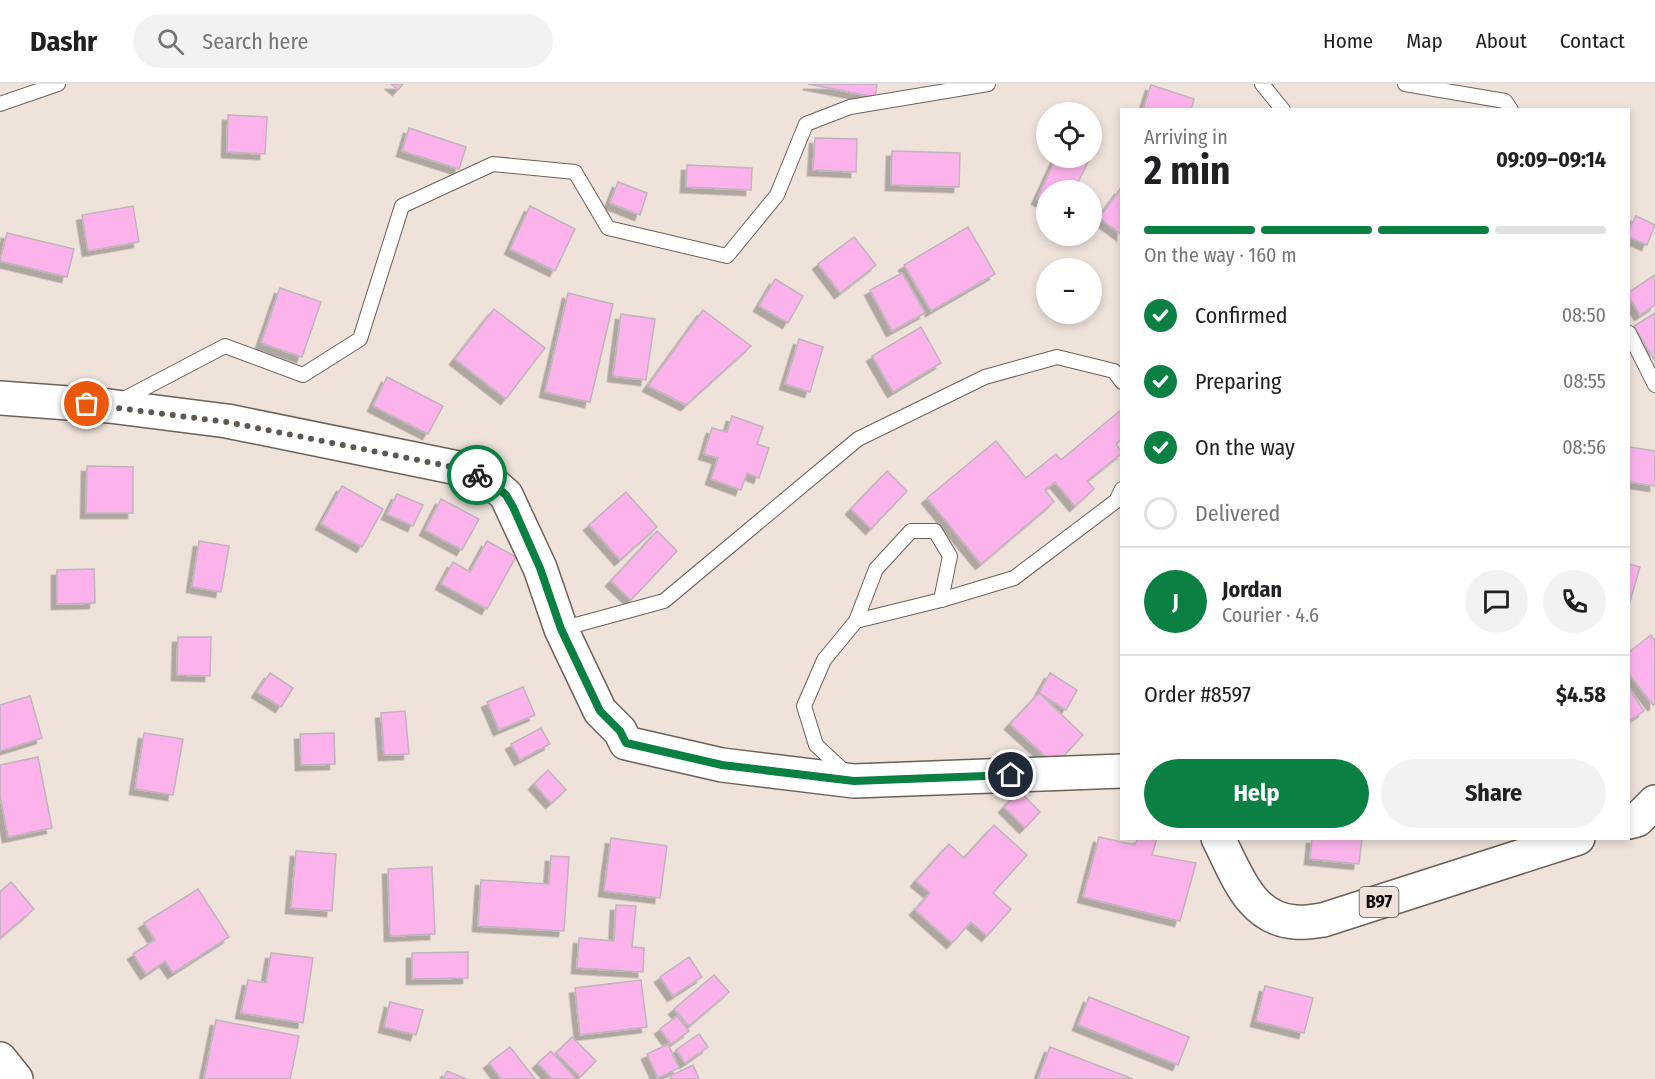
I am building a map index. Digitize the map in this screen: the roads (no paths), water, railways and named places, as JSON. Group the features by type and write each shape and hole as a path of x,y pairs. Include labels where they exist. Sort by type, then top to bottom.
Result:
{"main road":[{"path":"0,398 109,406 250,426 458,468 491,482 506,495 513,507 540,568 561,629 600,711 620,731 626,743 722,765 854,781 1120,771"},
{"path":"1630,822 1636,820 1655,802"},
{"name":"B97","path":"1219,840 1246,894 1268,915 1295,922 1323,920 1572,840"},
{"path":"0,1059 16,1079"}],"lane":[{"path":"0,104 58,84"},
{"path":"109,406 225,346 303,375 313,369 360,339 402,206 493,164 575,172 608,228 727,256 777,195 806,124 850,107 988,84"},
{"path":"1262,84 1281,108"},
{"path":"1405,84 1505,101 1510,108"},
{"path":"1630,335 1655,385"},
{"path":"561,629 664,601 858,438 985,377 1057,357 1119,373"},
{"path":"856,621 941,600 1014,578 1116,501 1120,493"},
{"path":"854,781 816,745 804,706 824,660 856,621 876,569 911,531 934,531 950,556 941,600"}]}
